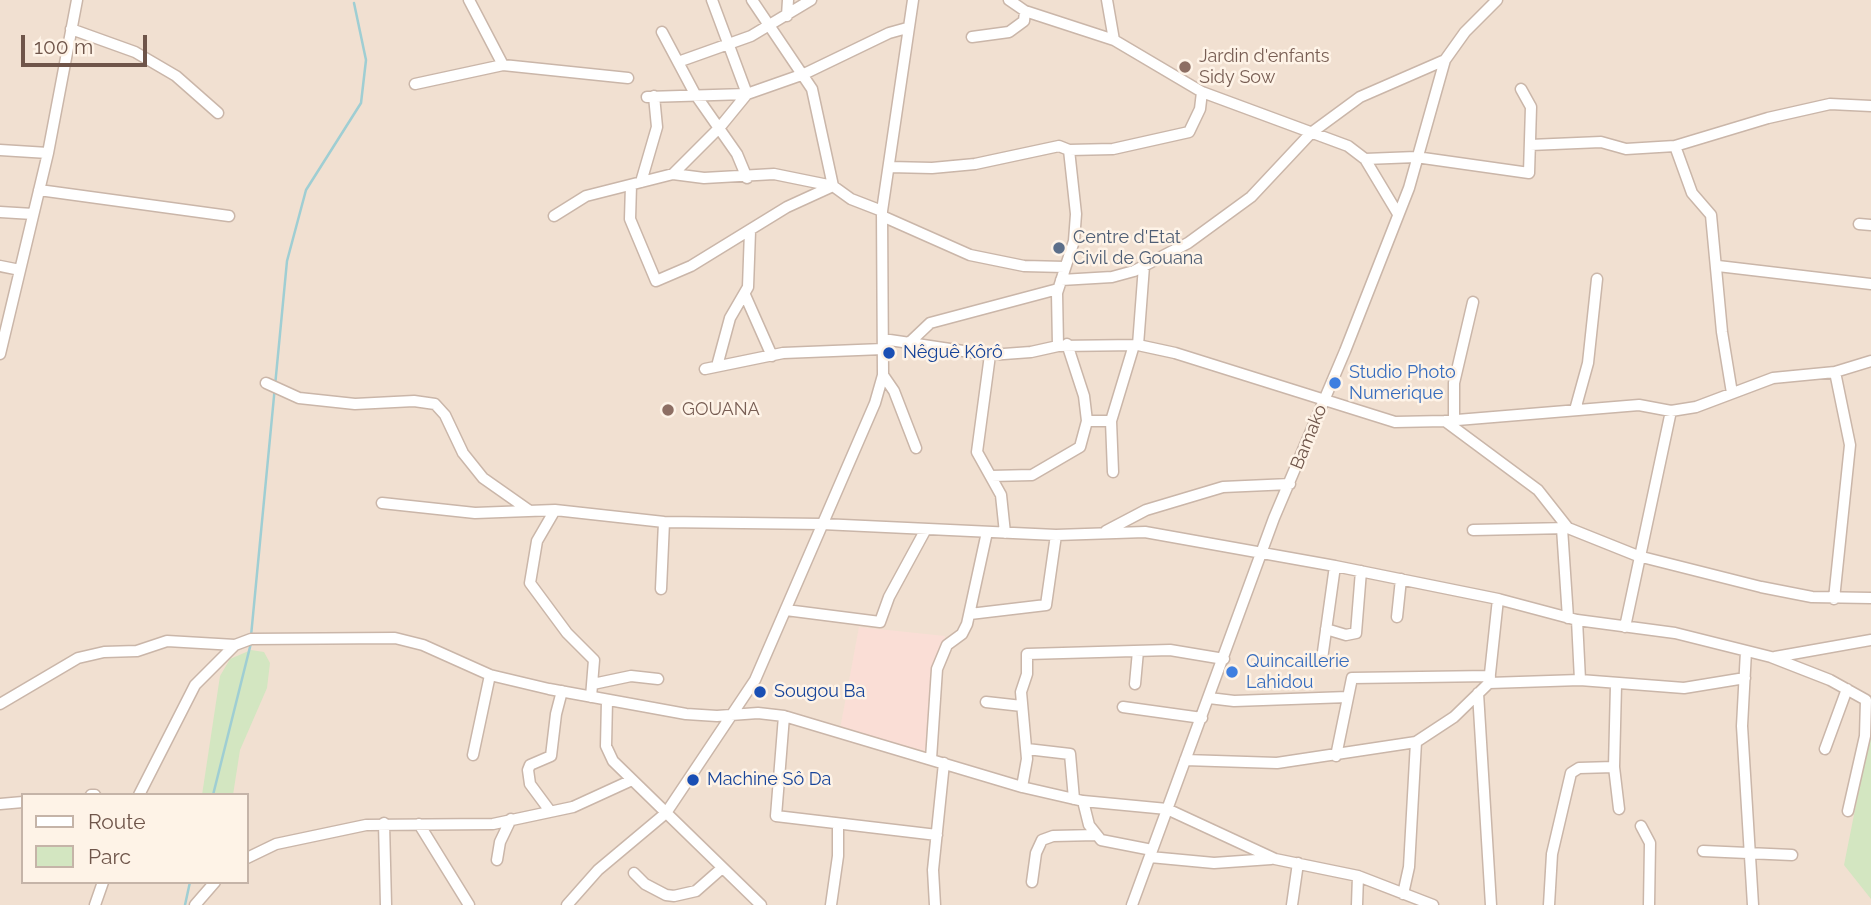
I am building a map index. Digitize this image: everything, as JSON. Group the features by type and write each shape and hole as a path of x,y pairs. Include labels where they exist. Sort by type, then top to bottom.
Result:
{"street":[{"path":"0,354 48,153 77,0"},
{"path":"469,0 503,65"},
{"path":"712,0 747,94"},
{"path":"752,0 804,74 818,108 822,146 833,186"},
{"path":"787,16 788,0"},
{"path":"678,62 770,26 811,0"},
{"path":"567,905 598,870 666,813 755,680 875,403 883,375 882,213 913,0"},
{"path":"1009,0 1025,11 1114,40 1202,92 1348,146 1366,159 1398,214"},
{"path":"1107,0 1114,40"},
{"name":"Bamako","path":"1132,905 1274,518 1409,188 1445,60 1465,32 1493,2"},
{"path":"972,37 1009,32 1024,21 1025,11"},
{"path":"833,186 787,207 691,267 656,281 630,219 636,184 657,127 650,97 747,94 804,74 889,33 907,28"},
{"path":"71,29 135,52 176,76 218,113"},
{"path":"662,32 695,94 720,127 747,178"},
{"path":"910,342 930,323 1060,284 1112,277 1144,266 1188,243 1251,197 1311,133 1360,97 1445,60"},
{"path":"415,84 503,65 628,78"},
{"path":"1366,159 1416,157 1529,173 1531,107 1521,89"},
{"path":"889,167 932,168 975,164 1059,146 1069,150 1113,149 1189,132 1200,109 1202,92"},
{"path":"673,174 720,127 747,94"},
{"path":"1530,145 1601,142 1626,149 1675,146 1768,118 1830,104 1871,106"},
{"path":"1675,146 1692,193 1711,215 1718,266 1722,332 1732,393"},
{"path":"0,150 48,153"},
{"path":"991,476 1032,475 1080,447 1087,421 1084,396 1062,345 1060,284 1074,242 1076,214 1069,150"},
{"path":"554,216 586,196 673,174 704,178 747,178 774,174 833,186 851,199 970,255 1024,265 1066,267"},
{"path":"39,190 229,216"},
{"path":"0,212 33,214"},
{"path":"1859,224 1871,225"},
{"path":"717,366 726,326 744,295 751,271 750,231"},
{"path":"0,266 20,270"},
{"path":"1113,472 1111,421 1136,345 1144,266"},
{"path":"1718,266 1871,284"},
{"path":"1575,410 1588,363 1597,279"},
{"path":"744,295 772,355"},
{"path":"1449,420 1454,383 1473,302"},
{"path":"705,369 772,355 910,342 990,355 1031,352 1062,345 1136,345 1175,353 1395,422 1639,405 1671,411 1696,407 1773,378 1835,372 1871,361"},
{"path":"990,355 977,452 1000,495 1005,533"},
{"path":"1835,372 1850,445 1835,599"},
{"path":"883,375 894,391 916,448"},
{"path":"266,383 299,398 355,404 414,401 435,404 445,415 463,453 483,478 530,512"},
{"path":"1626,627 1638,556 1671,411"},
{"path":"1449,420 1538,490 1565,528 1580,680"},
{"path":"1087,421 1111,421"},
{"path":"1106,531 1146,510 1223,487 1290,484"},
{"path":"383,503 475,513 555,510 664,522 822,524 1056,535 1106,531 1145,532 1362,571 1498,599 1572,619 1675,633 1771,657 1866,700 1866,754 1848,811"},
{"path":"555,510 537,541 530,568 530,583 567,633 591,653 594,660 591,697"},
{"path":"661,589 664,522"},
{"path":"1473,530 1565,528 1638,556 1760,587 1835,599 1871,598"},
{"path":"786,610 880,622 889,597 926,530"},
{"path":"931,759 933,696 940,659 947,645 964,632 986,532"},
{"path":"970,614 1046,606 1056,535"},
{"path":"1322,659 1335,566"},
{"path":"1326,629 1346,635 1356,633 1362,571"},
{"path":"1397,617 1401,579"},
{"path":"1185,760 1278,763 1416,742 1454,717 1489,679 1498,599"},
{"path":"0,704 78,658 104,652 137,651 167,641 235,645 251,639 395,638 423,645 490,675 562,691 686,714 758,713 784,716 1022,787 1078,800 1167,809 1275,859"},
{"path":"1771,657 1871,640"},
{"path":"140,793 195,685 235,645"},
{"path":"1022,787 1027,749 1022,706 1027,654 1170,650 1224,659"},
{"path":"1135,684 1138,651"},
{"path":"1746,651 1742,726 1753,905"},
{"path":"473,755 490,675"},
{"path":"593,684 631,677 658,679"},
{"path":"1336,756 1351,681 1355,677 1387,680 1580,680 1616,685 1684,688 1745,678"},
{"path":"1616,685 1614,767 1619,809"},
{"path":"1825,749 1847,690"},
{"path":"550,811 530,784 528,770 530,765 551,755 562,691"},
{"path":"1478,693 1491,905"},
{"path":"1209,698 1234,701 1348,697"},
{"path":"607,700 607,753 754,903"},
{"path":"986,702 1022,706"},
{"path":"1123,707 1202,718"},
{"path":"784,716 776,817 937,835"},
{"path":"1403,894 1409,867 1416,742"},
{"path":"1027,749 1070,754 1078,800 1089,825 1096,835 1107,842 1151,853 1214,863 1275,859 1297,863 1358,876 1433,905"},
{"path":"935,905 933,870 944,763"},
{"path":"1549,905 1552,854 1571,773 1579,768 1614,767"},
{"path":"248,858 276,844 384,823 493,824 573,807 632,780"},
{"path":"0,804 21,802"},
{"path":"497,860 500,842 511,819"},
{"path":"384,823 386,905"},
{"path":"419,824 469,905"},
{"path":"831,905 838,856 838,824"},
{"path":"1641,826 1650,843 1649,905"},
{"path":"1032,882 1036,853 1042,840 1053,836 1096,835"},
{"path":"1703,851 1750,851 1792,855"},
{"path":"1294,904 1297,863"},
{"path":"634,873 645,884 666,895 674,896 696,891 721,869"},
{"path":"1357,905 1358,876"},
{"path":"95,905 102,884"},
{"path":"195,905 213,884"}],"shaded area":[{"path":"0,0 1871,0 1871,905 0,905"},
{"path":"859,627 945,636 930,752 840,729"}],"green space":[{"path":"251,650 264,652 270,663 267,688 240,750 233,793 202,793 220,676 230,659"},
{"path":"1871,729 1871,899 1844,865"}],"waterway":[{"path":"251,636 287,261 306,190 361,103 366,60 354,3"},
{"path":"214,793 251,643"},
{"path":"185,905 190,884"}],"place":[{"name":"Jardin d'enfants Sidy Sow","path":"1185,67"},
{"name":"Centre d'Etat Civil de Gouana","path":"1059,248"},
{"name":"Nêguê Kôrô","path":"889,353"},
{"name":"Studio Photo Numerique","path":"1335,383"},
{"name":"GOUANA","path":"668,410"},
{"name":"Quincaillerie Lahidou","path":"1232,672"},
{"name":"Sougou Ba","path":"760,692"},
{"name":"Machine Sô Da","path":"693,780"}]}
